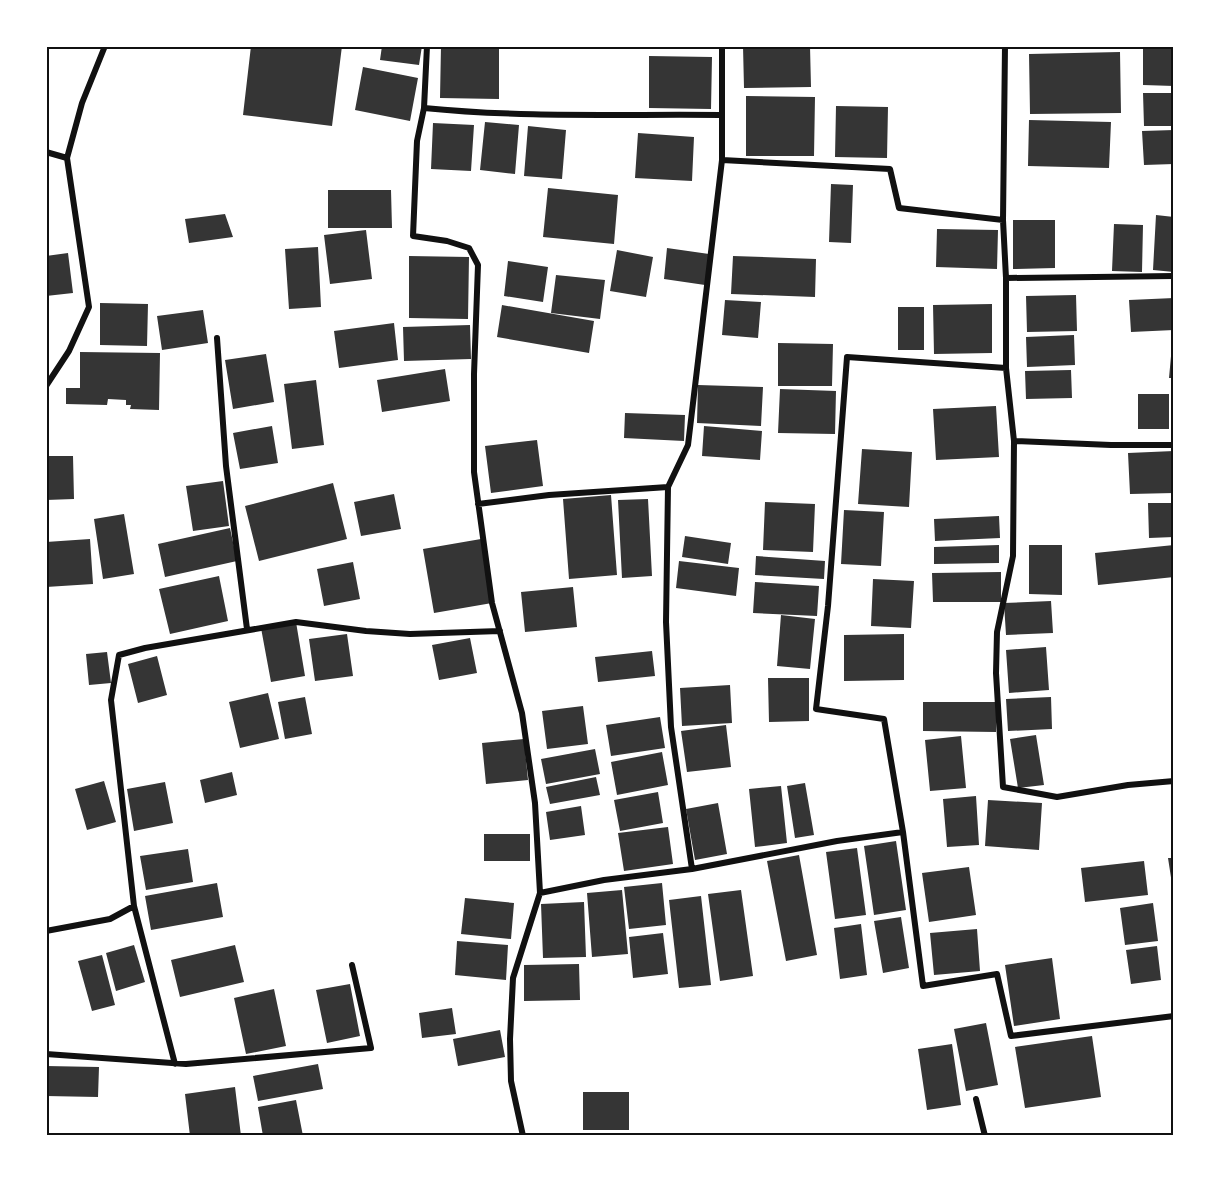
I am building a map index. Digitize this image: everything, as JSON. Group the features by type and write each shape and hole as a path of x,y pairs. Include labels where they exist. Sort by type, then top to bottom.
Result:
{"street":[{"path":"46,386 69,351 89,307 67,158 82,103 105,46"},
{"path":"427,46 424,108 417,141 413,236 447,241 469,248 478,265 474,472 492,603 522,713 535,803 540,892 513,978 511,1081 523,1136"},
{"path":"692,869 671,727 666,622 668,486 688,445 722,160 722,46"},
{"path":"1005,46 1003,220 1005,368 1014,441 1013,556 997,632 996,674 1003,787 1057,797 1128,785 1173,781"},
{"path":"424,108 477,113 571,116 721,115"},
{"path":"46,152 67,158"},
{"path":"722,160 890,169 899,208 1003,220"},
{"path":"1005,278 1173,276"},
{"path":"217,338 226,466 247,629"},
{"path":"1005,368 847,357 828,606 816,709 884,719 903,832 923,986 997,974 1011,1036 1173,1016"},
{"path":"1014,441 1173,445"},
{"path":"478,504 549,495 668,486"},
{"path":"175,1064 134,906 111,700 119,655 145,648 296,622 366,632 500,630"},
{"path":"540,892 604,880 692,869 837,841 903,832"},
{"path":"46,931 110,919 134,906"},
{"path":"46,1054 175,1064 298,1056 371,1048 352,965"},
{"path":"976,1100 985,1136"}],"building":[{"path":"251,46 342,46 332,126 243,115"},
{"path":"382,46 422,46 419,65 380,60"},
{"path":"441,46 499,46 499,99 440,98"},
{"path":"743,46 810,46 811,87 744,88"},
{"path":"1143,49 1174,49 1174,86 1143,85"},
{"path":"1120,52 1121,113 1030,114 1029,54"},
{"path":"649,56 712,57 711,109 649,108"},
{"path":"363,67 418,78 410,121 355,110"},
{"path":"1143,93 1174,93 1174,126 1144,126"},
{"path":"746,96 815,97 814,156 746,156"},
{"path":"836,106 888,107 887,158 835,157"},
{"path":"1029,120 1111,122 1109,168 1028,166"},
{"path":"485,122 519,125 515,174 480,170"},
{"path":"433,123 474,125 471,171 431,169"},
{"path":"528,126 566,130 562,179 524,176"},
{"path":"1174,130 1174,164 1144,165 1142,131"},
{"path":"638,133 694,137 692,181 635,178"},
{"path":"831,184 853,185 851,243 829,242"},
{"path":"548,188 618,195 614,244 543,237"},
{"path":"328,190 391,190 392,228 328,228"},
{"path":"225,214 233,237 189,243 185,219"},
{"path":"1156,215 1174,217 1174,272 1153,270"},
{"path":"1013,220 1055,220 1055,268 1013,269"},
{"path":"1114,224 1143,225 1142,272 1112,271"},
{"path":"937,229 998,230 997,269 936,267"},
{"path":"366,230 372,279 330,284 324,235"},
{"path":"318,247 321,307 289,309 285,249"},
{"path":"667,248 709,254 705,285 664,279"},
{"path":"617,250 653,257 646,297 610,291"},
{"path":"68,253 73,293 46,296 46,256"},
{"path":"409,256 469,257 468,319 409,318"},
{"path":"733,256 816,259 815,297 731,294"},
{"path":"508,261 548,267 543,302 504,296"},
{"path":"556,275 605,280 600,319 551,313"},
{"path":"1076,295 1077,331 1027,332 1026,296"},
{"path":"1174,298 1174,330 1131,332 1129,300"},
{"path":"725,300 761,302 758,338 722,335"},
{"path":"100,303 148,304 147,346 100,345"},
{"path":"992,304 992,353 934,354 933,305"},
{"path":"502,305 594,321 589,353 497,337"},
{"path":"898,307 924,307 924,350 898,350"},
{"path":"203,310 208,343 162,350 157,316"},
{"path":"394,323 398,360 339,368 334,331"},
{"path":"470,325 471,359 404,361 403,327"},
{"path":"1074,335 1075,365 1027,367 1026,337"},
{"path":"778,343 833,344 832,386 778,386"},
{"path":"1172,345 1174,345 1174,378 1169,378"},
{"path":"80,352 160,353 159,410 130,409 131,405 126,405 126,400 108,399 107,405 66,404 66,388 80,388"},
{"path":"266,354 274,402 233,409 225,360"},
{"path":"445,369 450,401 382,412 377,380"},
{"path":"1071,370 1072,398 1026,399 1025,371"},
{"path":"316,380 324,445 292,449 284,384"},
{"path":"698,385 763,387 761,426 697,423"},
{"path":"780,389 836,391 835,434 778,433"},
{"path":"1138,394 1169,394 1169,429 1138,429"},
{"path":"996,406 999,457 936,460 933,409"},
{"path":"625,413 685,415 684,441 624,438"},
{"path":"272,426 278,463 240,469 233,433"},
{"path":"704,426 762,431 760,460 702,456"},
{"path":"537,440 543,486 491,493 485,446"},
{"path":"862,449 912,452 909,507 858,504"},
{"path":"1174,451 1174,493 1130,494 1128,453"},
{"path":"46,456 73,456 74,499 46,500"},
{"path":"223,481 229,526 193,531 186,486"},
{"path":"333,483 347,539 259,561 245,506"},
{"path":"394,494 401,529 361,536 354,502"},
{"path":"611,495 617,575 569,579 563,499"},
{"path":"648,499 652,576 622,578 618,500"},
{"path":"765,502 815,504 813,552 763,550"},
{"path":"1148,503 1174,503 1174,537 1149,538"},
{"path":"844,510 884,512 881,566 841,564"},
{"path":"124,514 134,574 103,579 94,519"},
{"path":"999,516 1000,538 935,541 934,519"},
{"path":"230,528 237,561 165,577 158,544"},
{"path":"685,536 731,543 728,564 682,557"},
{"path":"90,539 93,584 46,587 46,542"},
{"path":"481,539 492,603 434,613 423,549"},
{"path":"999,545 999,563 934,564 934,547"},
{"path":"1029,545 1062,545 1062,595 1029,594"},
{"path":"1174,545 1174,577 1098,585 1095,553"},
{"path":"756,556 825,561 824,579 755,575"},
{"path":"679,561 739,568 736,596 676,588"},
{"path":"353,562 360,599 324,606 317,569"},
{"path":"1001,572 1001,602 933,602 932,573"},
{"path":"219,576 228,621 170,634 159,589"},
{"path":"873,579 914,581 911,628 871,626"},
{"path":"755,582 819,586 817,616 753,613"},
{"path":"573,587 577,627 525,632 521,592"},
{"path":"1051,601 1053,633 1006,635 1004,603"},
{"path":"781,615 815,619 810,669 777,666"},
{"path":"296,622 305,676 271,682 261,628"},
{"path":"347,634 353,676 315,681 309,639"},
{"path":"904,634 904,680 844,681 844,635"},
{"path":"470,638 477,673 439,680 432,645"},
{"path":"1046,647 1049,690 1009,693 1006,650"},
{"path":"652,651 655,676 598,682 595,657"},
{"path":"107,652 111,683 89,685 86,654"},
{"path":"157,656 167,695 138,703 128,664"},
{"path":"768,678 809,678 809,721 769,722"},
{"path":"730,685 732,723 682,726 680,688"},
{"path":"268,693 279,739 240,748 229,702"},
{"path":"305,697 312,734 285,739 278,702"},
{"path":"1051,697 1052,729 1008,731 1006,699"},
{"path":"923,702 996,702 996,732 923,731"},
{"path":"583,706 588,744 547,749 542,711"},
{"path":"660,717 665,748 611,756 606,725"},
{"path":"726,725 731,767 687,772 681,731"},
{"path":"1036,735 1044,785 1018,788 1010,739"},
{"path":"961,736 966,788 930,791 925,740"},
{"path":"524,739 528,780 486,784 482,743"},
{"path":"595,749 600,774 546,784 541,759"},
{"path":"662,752 668,785 617,795 611,762"},
{"path":"232,772 237,795 205,803 200,780"},
{"path":"596,777 600,795 550,804 546,787"},
{"path":"104,781 116,822 87,830 75,789"},
{"path":"165,782 173,823 134,831 127,789"},
{"path":"805,783 814,835 795,838 787,786"},
{"path":"781,786 787,843 755,847 749,789"},
{"path":"658,792 663,823 620,831 614,800"},
{"path":"976,796 979,845 947,847 943,799"},
{"path":"988,800 1042,803 1039,850 985,846"},
{"path":"718,803 727,854 695,860 686,809"},
{"path":"581,806 585,835 550,840 546,812"},
{"path":"668,827 673,864 624,871 618,833"},
{"path":"484,834 530,834 530,861 484,861"},
{"path":"896,841 906,910 874,915 864,846"},
{"path":"857,848 866,915 835,919 826,852"},
{"path":"188,849 193,882 146,890 140,856"},
{"path":"799,855 817,955 786,961 767,861"},
{"path":"1168,858 1174,858 1174,884 1172,884"},
{"path":"1144,861 1148,895 1085,902 1081,868"},
{"path":"969,867 976,915 929,922 922,873"},
{"path":"217,883 223,917 151,930 145,896"},
{"path":"662,883 666,925 629,929 624,887"},
{"path":"622,890 628,954 592,957 587,893"},
{"path":"741,890 753,976 720,981 708,894"},
{"path":"701,896 711,985 679,988 669,900"},
{"path":"465,898 514,903 511,939 461,934"},
{"path":"584,902 586,957 543,958 541,904"},
{"path":"1153,903 1158,941 1125,945 1120,908"},
{"path":"901,917 909,968 883,973 874,921"},
{"path":"861,924 867,975 840,979 834,928"},
{"path":"977,929 980,971 934,975 930,933"},
{"path":"663,933 668,974 633,978 629,937"},
{"path":"457,941 508,945 506,980 455,975"},
{"path":"134,945 145,982 116,991 106,953"},
{"path":"235,945 244,982 180,997 171,960"},
{"path":"1157,946 1161,980 1131,984 1126,950"},
{"path":"102,955 115,1005 92,1011 78,961"},
{"path":"1052,958 1060,1019 1014,1026 1005,965"},
{"path":"579,964 580,1000 524,1001 524,965"},
{"path":"350,984 360,1036 327,1043 316,990"},
{"path":"274,989 286,1046 246,1054 234,998"},
{"path":"452,1008 456,1034 422,1038 419,1013"},
{"path":"986,1023 998,1085 966,1091 954,1029"},
{"path":"500,1030 505,1057 458,1066 453,1039"},
{"path":"1092,1036 1101,1097 1025,1108 1015,1047"},
{"path":"952,1044 961,1105 927,1110 918,1049"},
{"path":"318,1064 323,1089 258,1101 253,1076"},
{"path":"46,1066 99,1067 98,1097 46,1096"},
{"path":"235,1087 241,1136 190,1136 185,1094"},
{"path":"583,1092 629,1092 629,1130 583,1130"},
{"path":"296,1100 303,1136 263,1136 258,1107"}]}
